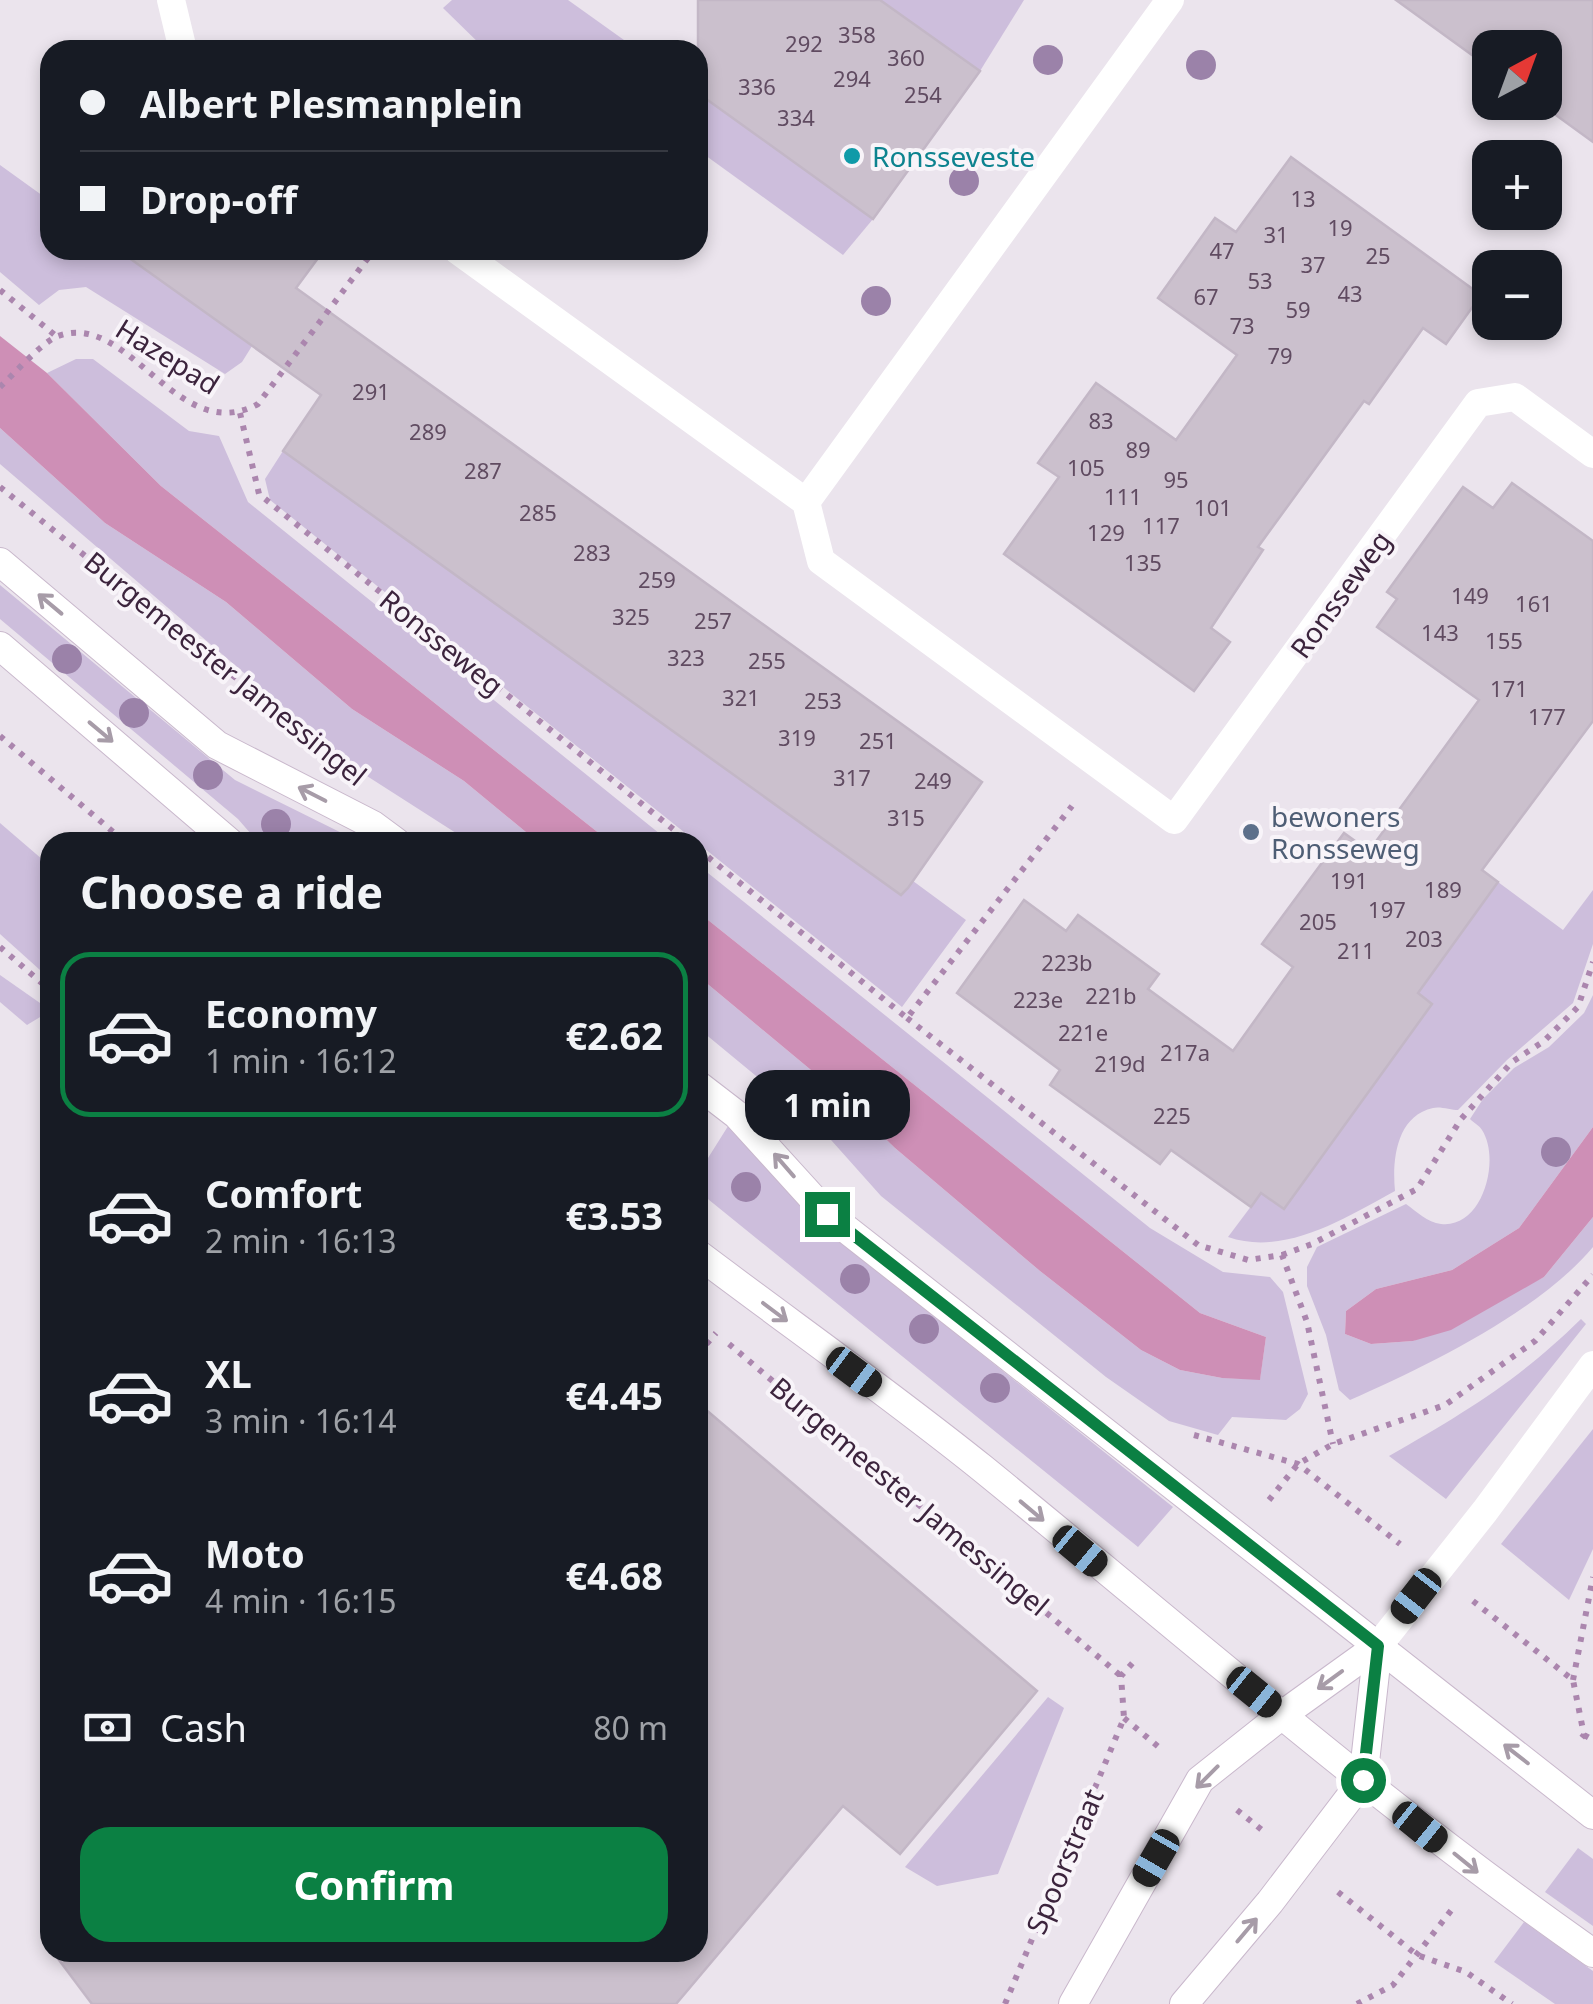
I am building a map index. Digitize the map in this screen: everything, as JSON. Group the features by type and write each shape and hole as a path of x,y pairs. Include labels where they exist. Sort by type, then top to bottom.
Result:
{"main road":[{"path":"172,0 182,40"},
{"path":"471,260 806,502 1170,0"},
{"name":"Ronsseweg","path":"806,502 821,561 1174,820 1478,403 1516,397 1593,454"},
{"name":"Burgemeester Jamessingel","path":"0,562 217,746 382,832"},
{"path":"0,646 217,832"},
{"path":"708,1093 737,1114 827,1214 1593,1814"},
{"name":"Burgemeester Jamessingel","path":"708,1262 980,1467 1104,1572 1478,1873 1593,1953"},
{"path":"1073,2004 1200,1780 1282,1714 1378,1646 1593,1365"},
{"path":"1184,2004 1270,1902 1363,1780 1378,1646"}],"path":[{"name":"Hazepad","path":"56,336 89,335 108,340 166,387 193,403 215,412 240,414 258,404 366,260"},
{"path":"0,290 56,336 0,387"},
{"name":"Ronsseweg","path":"240,414 258,494 678,832"},
{"name":"Burgemeester Jamessingel","path":"0,487 303,732"},
{"path":"0,736 113,832"},
{"path":"907,1018 1103,766"},
{"path":"708,857 1198,1245 1248,1260 1312,1244 1417,1189 1461,1119 1512,1062 1544,1040 1578,1008 1593,962"},
{"path":"0,947 40,981"},
{"path":"1282,1254 1307,1322 1332,1444"},
{"path":"1298,1464 1332,1444 1444,1405 1535,1341 1593,1274"},
{"name":"Burgemeester Jamessingel","path":"708,1327 1122,1676 1124,1718"},
{"path":"708,1342 716,1333"},
{"path":"1572,1680 1593,1577"},
{"name":"Spoorstraat","path":"1005,2004 1124,1718"},
{"path":"1357,2004 1393,1986 1417,1955 1466,1972 1512,2004"}],"shaded area":[{"path":"452,0 568,0 624,40 476,40 443,8"},
{"path":"880,0 1024,0 980,71"},
{"path":"708,100 873,219 843,255 708,157"},
{"path":"0,165 40,194 40,260 132,260 252,346 242,362 225,374 86,287 59,290 39,305 0,272"},
{"path":"0,336 47,373 161,486 597,832 526,832 464,781 352,709 226,602 105,523 0,428"},
{"path":"76,359 93,359 189,431 219,436 248,502 658,832 597,832 161,486 47,373"},
{"path":"0,428 105,523 226,602 352,709 464,781 526,832 454,832 356,769 0,464"},
{"path":"283,451 900,895 913,881 966,920 902,1007 708,851 708,832 684,832 270,500 265,479"},
{"path":"0,585 235,780 340,832 249,832 0,619"},
{"path":"0,823 40,857 40,970 0,934"},
{"path":"708,873 1150,1228 1223,1272 1270,1277 1283,1292 1308,1394 1300,1409 1286,1420 1232,1417 1218,1435 1169,1421 1106,1377 881,1196 823,1131 708,1036 708,984 835,1090 895,1148 1040,1271 1141,1350 1180,1370 1222,1378 1260,1379 1266,1337 1200,1313 708,920"},
{"path":"1498,882 1563,930 1593,890 1593,944 1573,1003 1507,1060 1458,1110 1433,1108 1411,1120 1396,1154 1395,1191 1336,1222 1293,1238 1250,1242 1228,1237 1261,1193 1285,1208 1432,1004 1418,993"},
{"path":"708,920 1200,1313 1266,1337 1260,1380 1180,1370 1141,1350 1040,1271 895,1148 835,1090 708,984"},
{"path":"0,975 40,1003 40,1017 27,1025 0,1002"},
{"path":"1593,995 1593,1127 1519,1228 1452,1270 1376,1289 1346,1311 1345,1334 1371,1344 1413,1341 1544,1277 1593,1217 1593,1247 1544,1293 1480,1335 1350,1400 1339,1390 1326,1335 1307,1286 1307,1267 1317,1247 1406,1204 1441,1224 1456,1223 1468,1216 1484,1190 1490,1158 1482,1130 1470,1119 1483,1099 1514,1068 1549,1047 1584,1013"},
{"path":"730,1123 820,1225 1173,1507 1138,1547 708,1199 708,1158"},
{"path":"1593,1127 1593,1217 1544,1277 1451,1330 1413,1341 1371,1344 1345,1334 1346,1311 1376,1289 1452,1270 1519,1228"},
{"path":"1581,1319 1586,1324 1446,1499 1389,1456 1490,1395"},
{"path":"1593,1429 1593,1549 1569,1600 1501,1544"},
{"path":"1048,1697 1064,1708 998,1874 937,1886 905,1867"},
{"path":"1578,1848 1593,1859 1593,1926 1545,1892"},
{"path":"1524,1922 1593,1971 1593,2004 1555,2004 1494,1962"}],"building":[{"name":"Ronsseveste","path":"698,0 880,0 980,71 873,219 708,100 708,40 698,40"},
{"path":"1396,0 1593,0 1593,142 1562,119 1562,30 1472,30 1472,55"},
{"path":"1291,157 1472,288 1472,308 1446,344 1423,328 1369,404 1364,401 1258,547 1263,550 1211,628 1230,642 1194,691 1004,554 1059,477 1038,463 1096,383 1176,440 1237,355 1158,298 1215,218 1236,232"},
{"path":"132,260 317,260 296,288 982,782 908,888 901,895 283,451 321,395"},
{"path":"1512,483 1593,541 1593,721 1482,870 1498,882 1418,993 1432,1004 1284,1209 1261,1193 1251,1207 1171,1150 1160,1164 1050,1085 1060,1070 957,993 1024,900 1066,931 1078,915 1159,974 1148,989 1233,1051 1293,967 1262,944 1344,833 1369,851 1479,700 1377,627 1397,599 1387,592 1463,487 1493,508"},
{"path":"708,1411 1037,1691 900,1854 843,1806 676,2004 92,2004 60,1962 708,1962"}],"place":[{"name":"Ronsseveste","path":"852,156"},
{"name":"bewoners Ronsseweg","path":"1251,832"}],"route":[{"path":"827,1214 1378,1646 1363,1780"}]}
